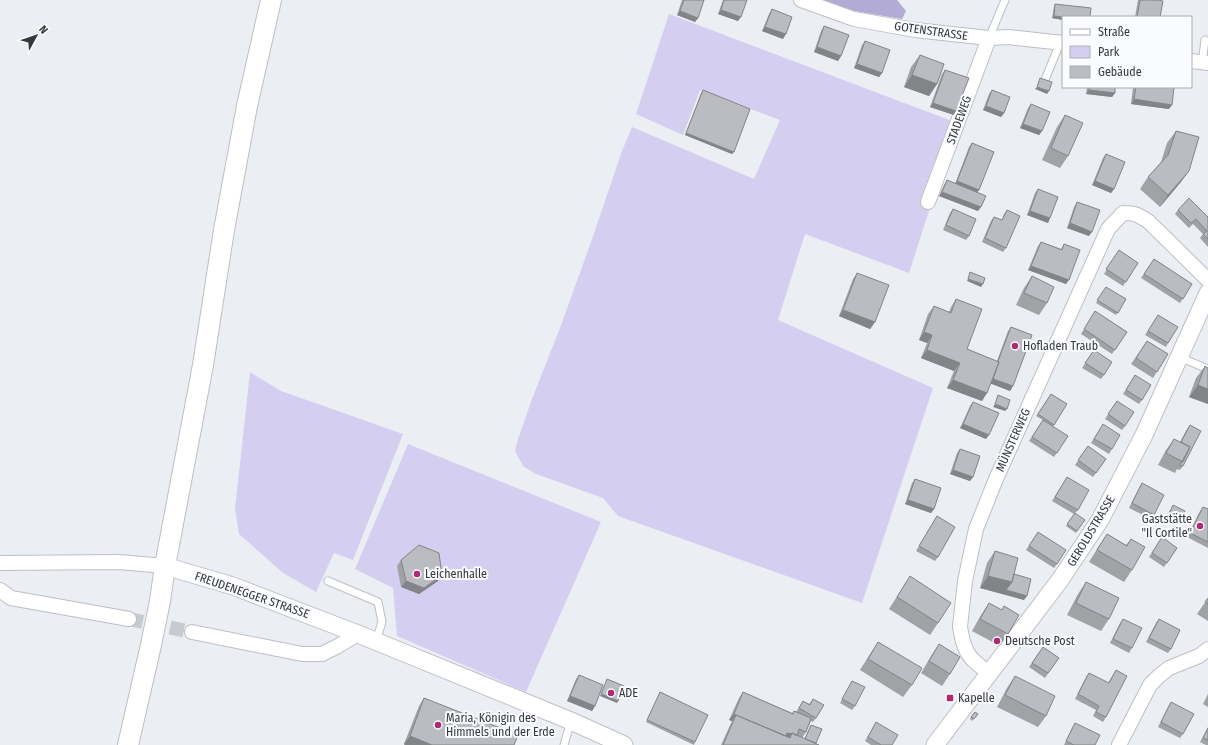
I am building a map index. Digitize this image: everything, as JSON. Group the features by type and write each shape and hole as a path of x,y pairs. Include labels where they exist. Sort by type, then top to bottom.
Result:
{"main road":[{"path":"128,745 160,601 165,566 203,365 224,230 247,106 272,0"}],"street":[{"name":"GOTENSTRASSE","path":"801,0 860,20 915,30 989,38 1008,37 1061,43"},
{"name":"STADEWEG","path":"928,202 989,38"},
{"name":"MÜNSTERWEG","path":"989,674 979,666 967,652 960,627 965,581 976,529 996,479 1108,229 1123,213 1134,213 1141,216 1208,280"},
{"name":"GEROLDSTRASSE","path":"935,745 1060,580 1100,520 1144,435 1208,292"},
{"name":"FREUDENEGGER STRASSE","path":"0,563 119,562 165,566 233,586 376,641 571,721 624,745"},
{"path":"0,590 11,598 129,619"},
{"path":"192,632 302,654 322,654 358,634"},
{"path":"1124,744 1150,685 1169,668 1199,656 1208,649"}],"lane":[{"path":"989,38 1005,0"},
{"path":"1200,62 1205,40"},
{"path":"1044,82 1061,43"},
{"path":"1178,357 1208,369"},
{"path":"328,581 378,602 382,622 376,641"},
{"path":"564,745 571,721"}],"green space":[{"path":"669,14 952,121 930,208 909,273 805,234 778,320 933,388 862,603 618,516 603,498 536,474 523,466 515,451 532,399 560,328 622,151 632,127 754,179 780,120 700,90 683,135 636,114"},
{"path":"250,372 281,391 403,434 353,560 334,553 316,592 283,573 239,534 235,509"},
{"path":"408,444 601,522 526,692 397,636 393,588 355,569"}],"shaded area":[{"path":"821,0 897,0 906,11 902,19 854,11"}],"building":[{"path":"684,0 704,0 698,18 680,11"},
{"path":"724,0 747,0 741,17 721,10"},
{"path":"1140,0 1163,1 1160,16 1137,16"},
{"path":"1055,4 1091,8 1090,16 1054,16"},
{"path":"772,9 792,17 786,34 765,27"},
{"path":"824,26 849,35 841,56 817,47"},
{"path":"865,41 890,50 882,73 857,64"},
{"path":"920,55 944,64 937,84 912,75"},
{"path":"945,70 969,78 956,111 933,103"},
{"path":"1040,78 1052,82 1049,91 1037,87"},
{"path":"1090,88 1115,88 1115,93 1089,90"},
{"path":"1136,88 1174,88 1172,105 1134,99"},
{"path":"703,90 750,109 734,152 686,133"},
{"path":"992,90 1010,97 1004,113 986,106"},
{"path":"1031,104 1050,112 1042,131 1023,124"},
{"path":"1065,115 1083,123 1068,156 1051,148"},
{"path":"1176,131 1199,137 1189,171 1168,195 1148,177 1168,155"},
{"path":"972,143 994,152 979,190 957,181"},
{"path":"1106,154 1125,162 1114,189 1095,181"},
{"path":"947,180 986,196 981,207 942,192"},
{"path":"1038,189 1058,197 1050,218 1030,211"},
{"path":"1189,198 1208,217 1208,239 1203,234 1207,231 1196,219 1191,223 1178,210"},
{"path":"1077,202 1100,210 1092,232 1070,223"},
{"path":"953,209 976,219 969,236 946,225"},
{"path":"1007,210 1020,216 1006,248 985,238 994,217 1002,220"},
{"path":"1041,242 1062,250 1064,244 1080,250 1069,280 1031,266"},
{"path":"1119,250 1138,263 1126,282 1106,269"},
{"path":"1154,259 1192,284 1183,299 1144,274"},
{"path":"970,272 985,278 983,284 968,279"},
{"path":"857,273 889,285 875,322 843,310"},
{"path":"1032,276 1054,287 1047,303 1024,293"},
{"path":"1106,287 1126,299 1118,313 1097,300"},
{"path":"956,299 982,309 967,349 999,362 987,393 953,380 960,363 927,350 932,335 924,332 934,306 951,313"},
{"path":"1095,311 1127,332 1115,350 1084,329"},
{"path":"1158,315 1178,327 1168,343 1148,331"},
{"path":"1011,327 1032,335 1013,386 993,379"},
{"path":"1147,341 1168,354 1157,372 1136,358"},
{"path":"1094,350 1112,362 1104,375 1085,363"},
{"path":"1205,366 1208,368 1208,389 1198,385"},
{"path":"1135,375 1151,385 1142,400 1126,390"},
{"path":"1051,394 1067,404 1054,425 1038,414"},
{"path":"998,395 1010,400 1007,409 995,404"},
{"path":"1117,401 1134,412 1125,426 1108,414"},
{"path":"973,402 999,413 989,435 963,424"},
{"path":"1043,420 1068,436 1057,453 1032,437"},
{"path":"1103,424 1120,435 1112,449 1094,439"},
{"path":"1190,425 1201,431 1183,466 1180,465 1190,447 1181,442"},
{"path":"1174,439 1190,447 1183,462 1166,453"},
{"path":"1088,446 1106,459 1096,473 1078,460"},
{"path":"960,449 980,456 973,477 953,470"},
{"path":"1067,477 1089,490 1078,510 1055,497"},
{"path":"915,479 941,488 934,509 908,500"},
{"path":"1142,483 1164,495 1154,515 1132,503"},
{"path":"1173,505 1185,511 1181,520 1169,514"},
{"name":"Gaststätte \"Il Cortile\"","path":"1203,507 1208,509 1208,542 1190,533"},
{"path":"1075,513 1085,520 1077,531 1067,524"},
{"path":"937,516 955,527 938,557 919,546"},
{"path":"1038,532 1066,550 1057,564 1029,546"},
{"path":"1107,534 1127,546 1131,539 1145,547 1132,570 1097,550"},
{"path":"1162,537 1177,548 1167,563 1152,553"},
{"name":"Leichenhalle","path":"419,545 439,553 442,575 424,588 406,581 401,560"},
{"path":"995,551 1018,558 1012,582 988,576"},
{"path":"1014,574 1031,579 1027,596 1006,590 1012,582"},
{"path":"910,576 951,603 938,623 897,597"},
{"path":"1086,582 1119,598 1109,619 1076,603"},
{"path":"989,603 1002,610 1004,606 1019,615 1008,634 980,619"},
{"path":"1123,619 1142,628 1132,648 1113,639"},
{"path":"1159,619 1180,630 1171,649 1149,638"},
{"path":"878,642 922,668 912,685 868,659"},
{"path":"939,644 960,657 950,674 929,661"},
{"path":"1043,647 1059,658 1048,673 1032,663"},
{"path":"1116,670 1127,676 1106,717 1096,712 1099,706 1078,694 1089,673 1109,683"},
{"path":"579,675 603,685 595,706 570,696"},
{"path":"1015,676 1055,696 1046,716 1005,695"},
{"path":"607,679 624,686 618,701 601,694"},
{"path":"852,681 865,687 855,706 842,699"},
{"path":"660,692 708,715 695,742 647,720"},
{"path":"743,692 793,714 794,711 811,718 806,732 799,729 797,736 792,733 787,733 786,736 734,714"},
{"name":"Maria, Königin des Himmels und der Erde","path":"424,698 518,735 514,745 432,745 410,736"},
{"path":"813,699 824,705 816,718 799,708 803,701 810,705"},
{"path":"1171,702 1194,714 1183,734 1161,722"},
{"path":"975,712 978,714 974,719 971,717"},
{"path":"736,715 790,738 792,733 819,745 723,745"},
{"path":"876,722 898,735 892,745 881,745 868,737"},
{"path":"1075,723 1100,735 1095,745 1074,745 1066,741"},
{"path":"811,725 822,729 816,743 805,739"},
{"path":"1208,728 1208,740 1203,738"}],"tunnel":[{"path":"129,619 192,632"}],"place":[{"name":"Hofladen Traub","path":"1015,346"},
{"name":"Gaststätte \"Il Cortile\"","path":"1200,526"},
{"name":"Leichenhalle","path":"417,574"},
{"name":"Deutsche Post","path":"997,641"},
{"name":"ADE","path":"611,693"},
{"name":"Kapelle","path":"950,698"},
{"name":"Maria, Königin des Himmels und der Erde","path":"438,725"}]}
